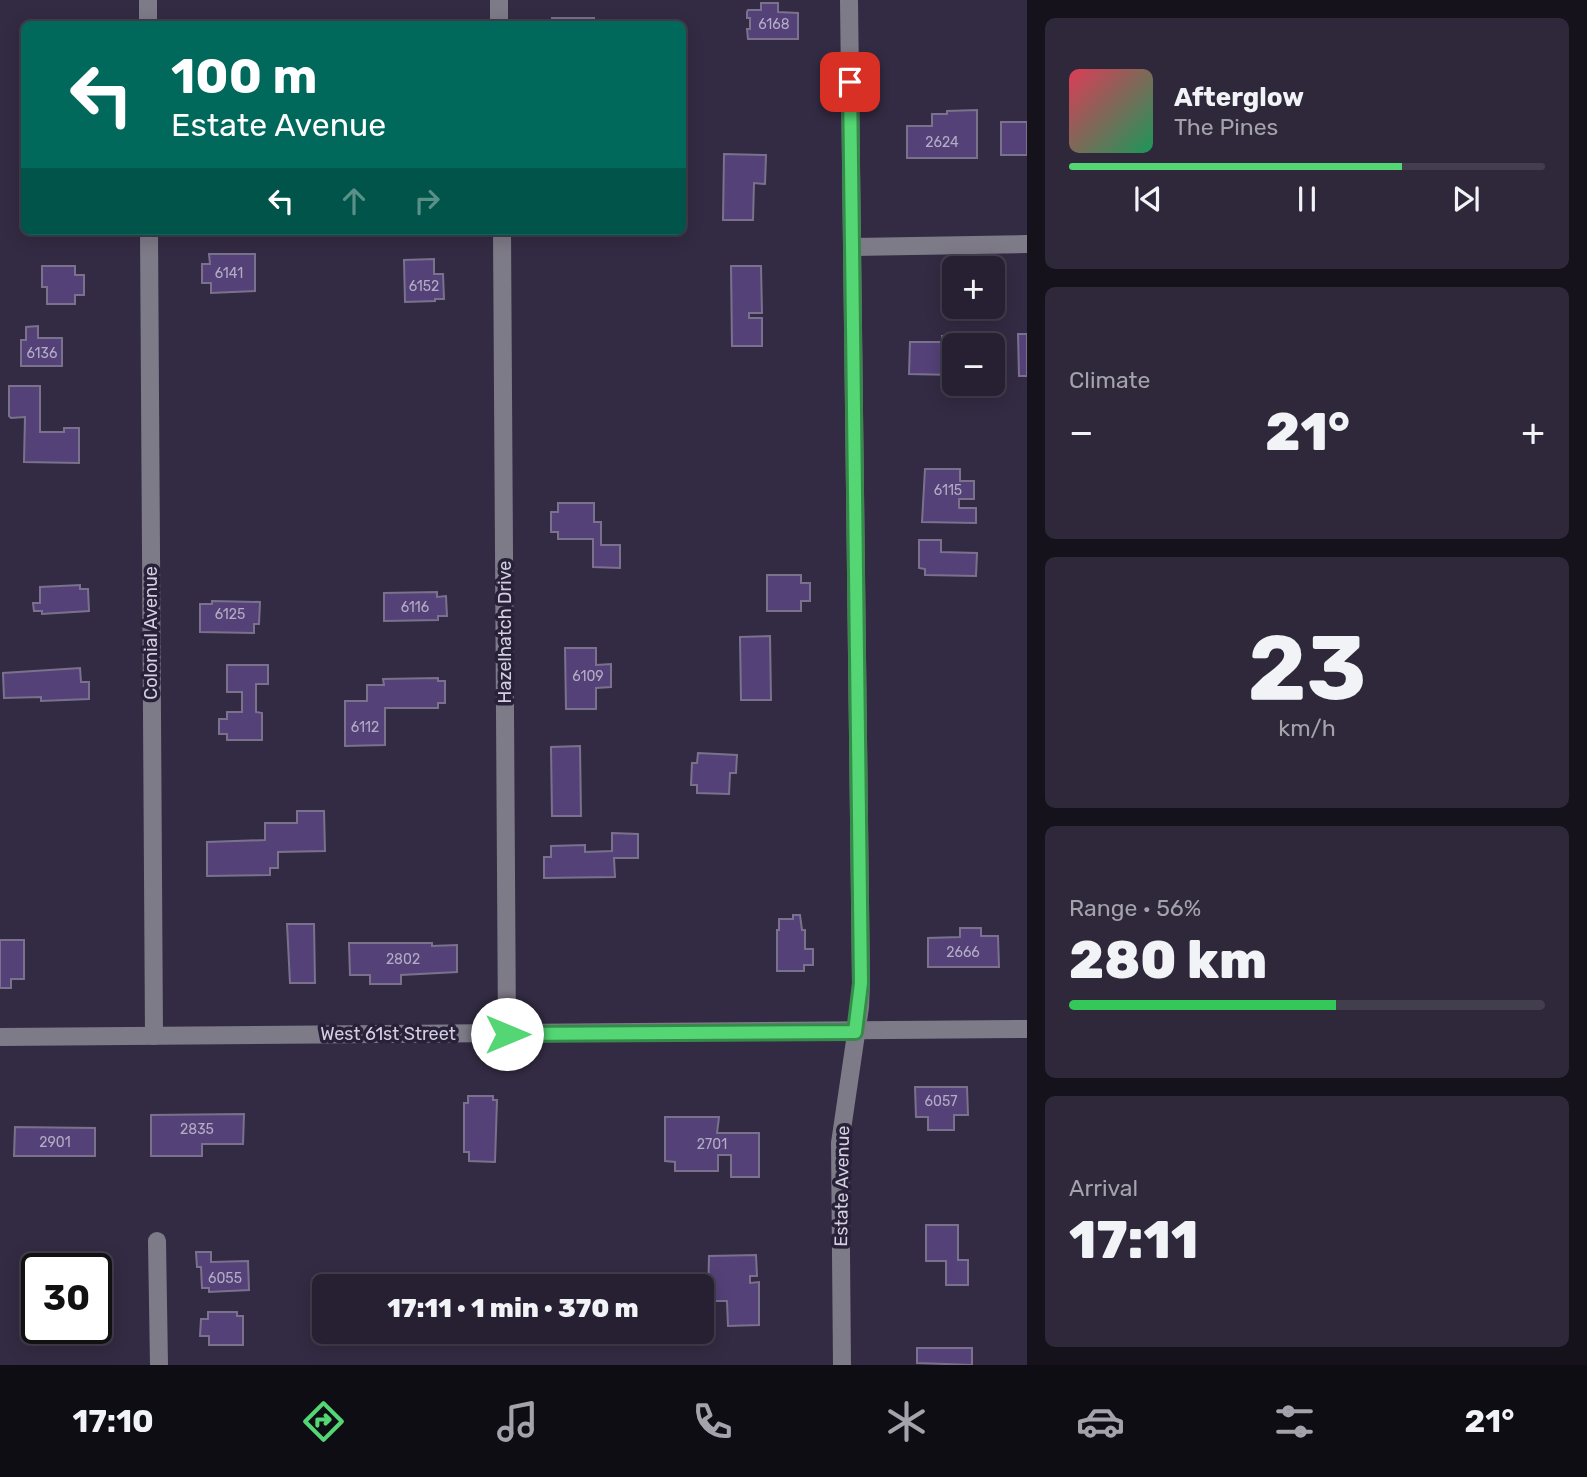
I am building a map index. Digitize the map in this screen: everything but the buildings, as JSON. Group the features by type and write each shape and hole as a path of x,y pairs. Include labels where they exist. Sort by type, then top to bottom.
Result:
{"street":[{"path":"148,0 148,21"},
{"path":"499,0 499,21"},
{"name":"Estate Avenue","path":"842,1365 840,1143 861,983 849,0"},
{"name":"Colonial Avenue","path":"149,235 154,1036"},
{"name":"Hazelhatch Drive","path":"502,235 507,1034"},
{"path":"854,247 1027,244"},
{"name":"West 61st Street","path":"0,1037 1027,1029"},
{"path":"158,1241 159,1365"}],"route":[{"path":"507,1034 855,1032 861,983 850,82"}]}
